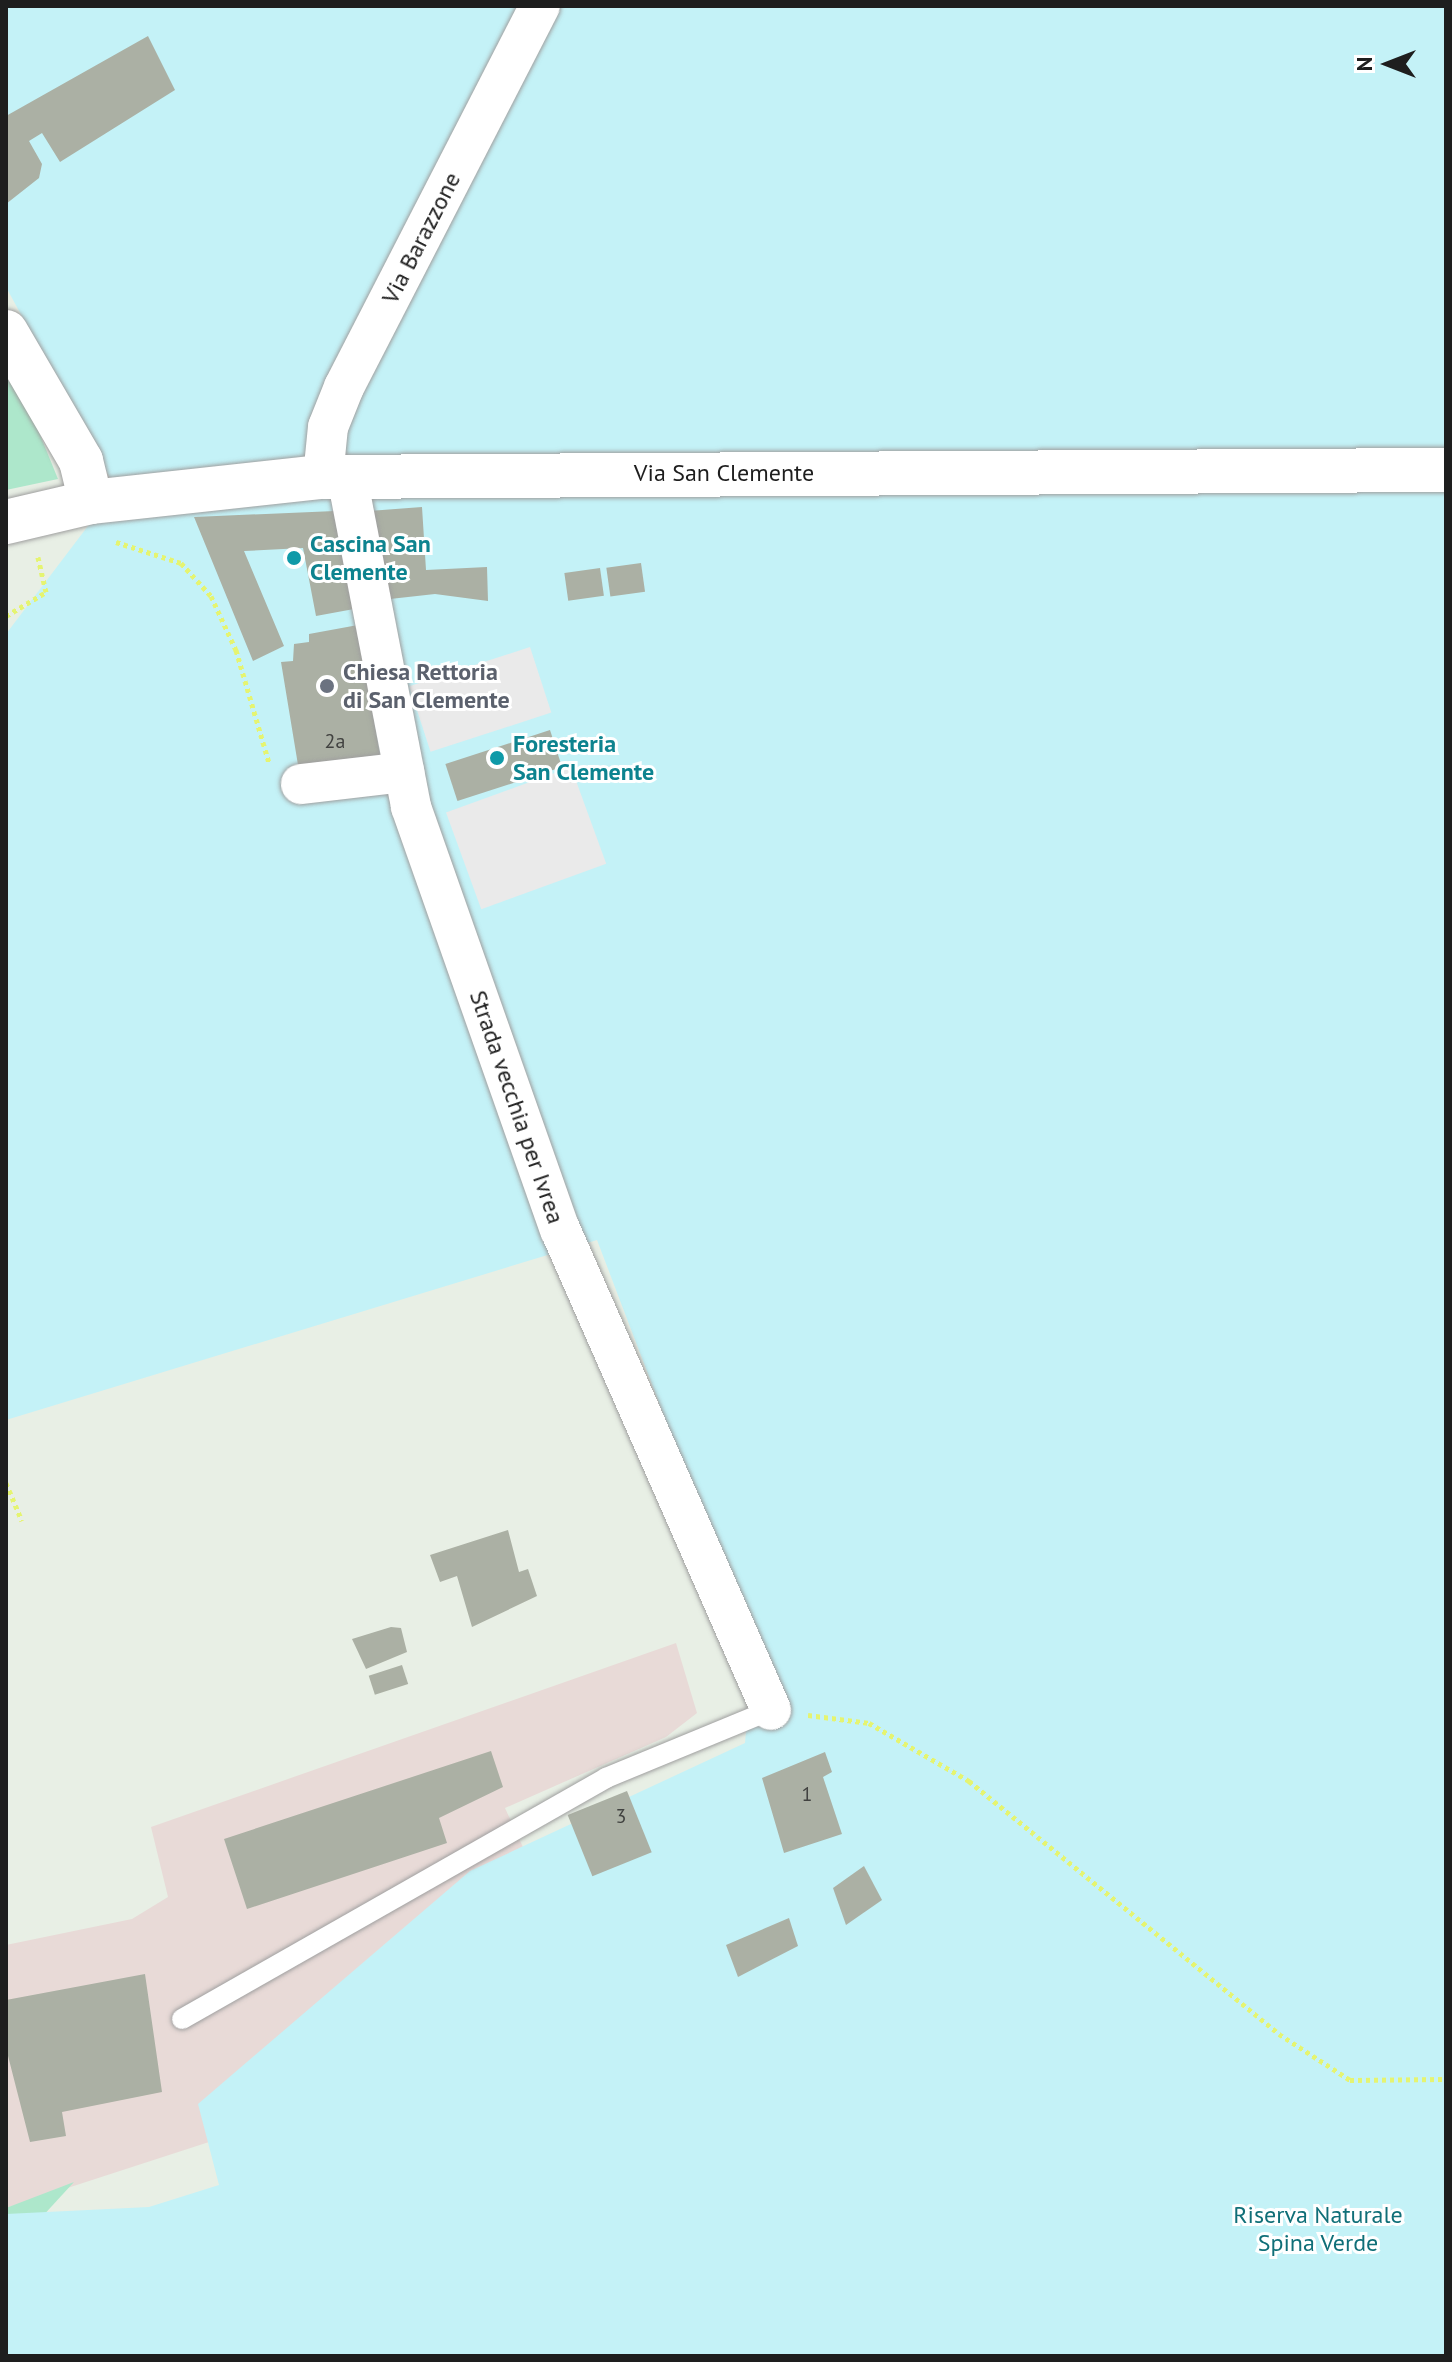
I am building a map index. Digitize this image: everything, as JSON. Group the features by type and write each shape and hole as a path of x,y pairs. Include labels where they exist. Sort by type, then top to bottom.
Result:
{"street":[{"name":"Via Barazzone","path":"335,477 328,427 344,387 540,6"},
{"path":"6,332 81,461 99,522"},
{"name":"Via San Clemente","path":"17,519 99,522 335,477 1446,470"},
{"name":"Strada vecchia per Ivrea","path":"335,477 404,772 560,1229 771,1710"},
{"path":"301,784 404,772"}],"lane":[{"path":"182,2019 606,1778 771,1710"}],"path":[{"path":"6,616 46,592 17,519"},
{"path":"99,522 181,563 211,596 236,650 272,774 301,784"},
{"path":"6,1483 22,1521"},
{"path":"771,1710 869,1723 969,1781 1279,2034 1350,2080 1446,2079"}],"shaded area":[{"path":"530,647 551,713 431,752 409,686"},
{"path":"571,767 606,864 481,909 446,812"},
{"path":"676,1643 697,1713 666,1737 505,1808 533,1869 249,2129 6,2208 6,1945 132,1919 168,1897 151,1827"}],"green space":[{"name":"Riserva Naturale Spina Verde","path":"6,6 1446,6 1446,2356 6,2356 6,2214 149,2207 219,2185 198,2104 470,1871 745,1743 753,1650 597,1240 6,1420 6,634 116,489 6,287"},
{"path":"6,372 34,420 58,479 6,490"},
{"path":"74,2182 6,2256 6,2208"}],"building":[{"path":"148,36 175,90 60,162 42,133 29,141 42,164 39,178 6,204 6,116"},
{"path":"422,507 426,570 487,567 488,601 435,594 381,600 369,511"},
{"path":"335,511 354,609 316,616 303,548 244,551 284,646 253,661 194,517"},
{"path":"641,563 645,592 610,597 606,568"},
{"path":"600,568 604,596 568,601 564,573"},
{"name":"Chiesa Rettoria di San Clemente","path":"358,625 380,755 298,765 281,662 293,661 294,644 309,642 309,634"},
{"path":"550,730 562,767 457,801 445,764"},
{"path":"508,1530 519,1572 528,1569 537,1596 472,1627 457,1576 440,1582 430,1555"},
{"path":"391,1627 401,1628 407,1652 366,1669 352,1639"},
{"path":"402,1665 408,1684 375,1695 369,1676"},
{"path":"491,1751 503,1787 439,1818 447,1843 247,1909 224,1839"},
{"path":"825,1752 832,1772 823,1777 842,1834 784,1853 762,1778"},
{"path":"627,1791 652,1852 592,1876 568,1815"},
{"path":"864,1866 882,1900 846,1925 833,1888"},
{"path":"789,1918 798,1946 738,1977 726,1945"},
{"path":"145,1974 162,2092 62,2112 66,2136 30,2142 6,2048 6,2000"}],"place":[{"name":"Cascina San Clemente","path":"294,558"},
{"name":"Chiesa Rettoria di San Clemente","path":"327,686"},
{"name":"Foresteria San Clemente","path":"497,758"}]}
